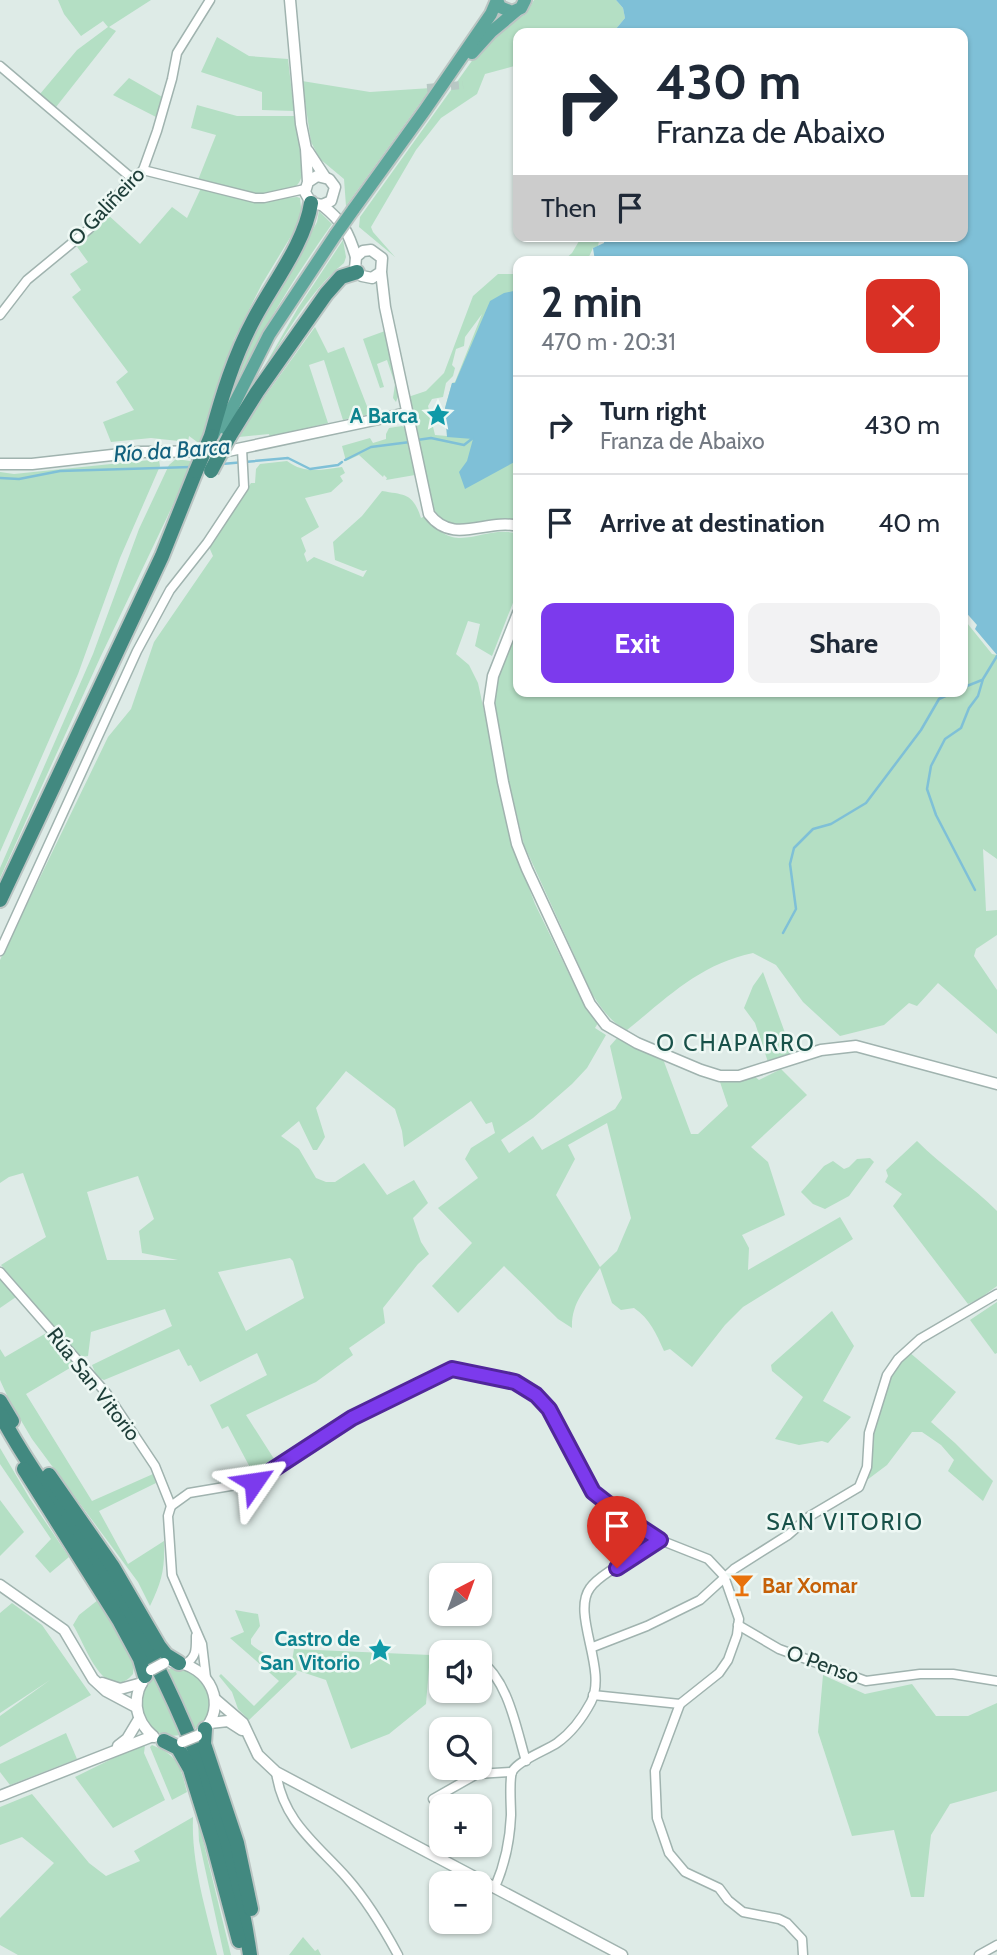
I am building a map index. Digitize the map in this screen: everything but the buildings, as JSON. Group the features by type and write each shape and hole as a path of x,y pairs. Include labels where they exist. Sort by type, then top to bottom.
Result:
{"highway":[{"path":"219,437 223,392 242,343 302,233 312,195"},
{"path":"0,900 219,437 341,277 363,275"},
{"path":"0,1401 18,1433 113,1567 159,1646 176,1663"},
{"path":"0,1414 118,1595 160,1673 187,1732 210,1793 239,1896 250,1955"},
{"path":"0,1428 119,1620 146,1676"},
{"path":"204,1729 206,1751 227,1811 243,1870 258,1955"},
{"path":"158,1738 178,1748 190,1769 214,1843 242,1955"}],"main road":[{"path":"497,0 504,10 516,11"},
{"path":"219,437 270,335 342,233 353,210 491,14 497,0"},
{"path":"425,110 485,38 521,8 525,0"}],"street":[{"name":"O Galiñeiro","path":"0,314 27,279 89,229 143,170 157,131 177,53 209,0"},
{"path":"290,0 301,124 312,195 339,219"},
{"path":"0,66 128,175 134,177"},
{"path":"306,149 325,177 333,183 342,233 356,257"},
{"path":"143,170 255,198 312,195 334,197"},
{"path":"312,195 317,176 325,177"},
{"path":"342,233 382,258 385,307 429,514 444,527 455,530 513,526"},
{"path":"371,250 363,251 356,257 354,265 385,307"},
{"path":"363,275 375,276 381,272"},
{"path":"0,464 32,464 139,452 242,449 407,412"},
{"path":"0,951 137,651 170,590 207,543 244,486 242,449"},
{"path":"513,626 494,676 489,703 517,844 590,1004 606,1025 637,1042 720,1076 739,1076 821,1050 856,1046 997,1084"},
{"name":"Rúa San Vitorio","path":"0,1272 107,1394 155,1466 171,1506 169,1523 172,1575 202,1644 206,1678"},
{"path":"593,1647 647,1626 699,1601 724,1576 788,1535 810,1516 859,1487 867,1467 872,1421 891,1368 908,1348 920,1339 997,1294"},
{"path":"171,1506 189,1493 254,1482 352,1418 452,1369 515,1382 536,1395 549,1409 593,1492 660,1540 708,1559 724,1576 739,1619 733,1647 719,1673 680,1704 655,1772 657,1818 669,1853 685,1872 719,1888 743,1912 787,1923 802,1939 803,1955"},
{"path":"442,1794 477,1774 512,1772 572,1730 593,1695 593,1647 585,1624 584,1606 588,1590 600,1577 660,1540"},
{"path":"0,1586 64,1630 93,1679 106,1691 136,1707"},
{"name":"O Penso","path":"738,1625 779,1649 866,1681 920,1674 953,1674 997,1681"},
{"path":"93,1679 120,1689 176,1663 193,1659 196,1653 196,1633"},
{"path":"176,1663 206,1678 215,1699 243,1723 262,1761 276,1772 622,1955"},
{"path":"492,1673 509,1704 526,1761"},
{"path":"146,1676 136,1698 136,1707 139,1719 158,1738"},
{"path":"593,1695 680,1704"},
{"path":"204,1729 215,1699"},
{"path":"109,1753 127,1739 139,1719"},
{"path":"0,1796 138,1740 158,1738 182,1742 223,1720 234,1723 249,1739"},
{"path":"276,1772 284,1800 302,1831 346,1876 377,1916 398,1955"},
{"path":"495,1887 504,1866 511,1826 512,1772"},
{"path":"979,1955 997,1945"}],"green space":[{"path":"58,0 151,0 109,27 116,31 56,107 40,94 77,50 108,27 103,21 81,36 64,14"},
{"path":"534,0 616,0 623,8 625,18 617,28 513,28 513,66 485,74 477,94 441,118 416,150 371,227 395,257 359,227 360,217 479,51 502,27 526,14"},
{"path":"217,37 249,56 288,59 294,111 262,110 262,92 201,72"},
{"path":"129,78 164,98 158,118 113,95"},
{"path":"302,81 370,92 431,88 346,206 344,179 320,159 311,142"},
{"path":"197,105 237,116 294,116 302,170 296,186 285,192 271,194 238,190 198,180 216,135 191,128"},
{"path":"202,186 255,201 297,197 300,198 302,216 262,284 234,339 206,436 200,444 189,436 188,442 151,438 111,442 103,422 134,410 116,382 128,372 72,297 81,290 70,274 88,262 75,244 107,214 140,244 172,207 187,218"},
{"path":"319,211 332,224 276,309 228,399 244,355 317,222"},
{"path":"343,240 346,257 344,263 302,309 245,400 298,308"},
{"path":"578,242 599,242 589,256 569,256"},
{"path":"498,274 513,274 513,522 498,520 461,525 443,521 432,507 413,426 419,424 417,414 411,415 408,397 426,391 444,373 473,296","holes":["482,314 455,382 452,383 445,408 447,436 435,435 428,406 432,399 443,397 446,383 453,376 455,368 452,365 456,349 464,346 465,337"]},
{"path":"315,327 328,353 344,347 370,414 343,420 324,360 309,365 328,423 270,437 269,434 239,437 255,410"},
{"path":"385,331 399,394 396,402 393,398 395,384 387,360 377,364 384,387 380,388 363,339"},
{"path":"389,428 406,428 415,475 386,480 384,475 383,477 359,455 346,461 342,446 370,438 373,443 386,439"},
{"path":"176,459 190,461 190,469 0,878 0,868 93,654 139,529 169,465"},
{"path":"159,460 160,466 120,558 78,674 0,852 0,472 14,474"},
{"path":"287,461 306,469 342,467 345,473 340,476 343,481 331,492 305,498 319,527 301,538 306,551 304,554 307,562 314,557 363,577 367,570 363,571 335,560 333,542 362,516 382,491 407,497 415,504 421,518 427,515 437,528 448,535 458,538 513,533 513,603 492,656 475,646 480,624 468,621 456,654 469,665 478,683 513,846 535,904 586,1009 598,1023 595,1028 606,1035 587,1068 572,1084 533,1118 501,1140 509,1153 533,1136 542,1150 615,1109 622,1098 610,1046 617,1038 663,1059 691,1134 698,1134 728,1106 720,1082 754,1076 759,1080 781,1069 807,1095 751,1147 768,1162 785,1215 742,1235 749,1248 748,1270 840,1217 853,1239 743,1307 692,1367 670,1349 664,1351 652,1327 640,1312 634,1308 621,1310 612,1303 600,1268 577,1303 572,1328 558,1319 504,1266 458,1313 432,1286 472,1243 438,1208 478,1178 465,1159 471,1148 495,1133 492,1122 486,1124 471,1101 404,1147 395,1109 346,1071 316,1108 325,1137 317,1150 313,1150 299,1121 281,1136 299,1149 316,1178 326,1182 335,1182 364,1163 387,1195 414,1180 428,1203 413,1218 421,1242 429,1254 383,1308 385,1323 349,1348 353,1355 316,1382 246,1415 276,1462 254,1475 228,1426 222,1429 210,1405 267,1375 257,1353 200,1382 179,1349 104,1380 97,1377 92,1365 172,1326 165,1309 91,1332 88,1356 81,1357 1,1265 46,1237 23,1173 0,1183 0,960 108,737 131,709 154,642 213,556 209,547 251,483 255,483 256,469 260,464","holes":["607,1123 631,1218 617,1251 600,1267 556,1195 575,1159 568,1145","138,1176 154,1219 139,1231 142,1253 178,1260 107,1260 87,1192","290,1258 304,1298 246,1331 218,1272"]},
{"path":"968,624 992,654 997,655 997,859 983,849 986,911 997,910 997,935 976,949 974,956 997,990 997,1034 938,983 917,1006 909,1003 884,1025 840,1036 803,1002 776,965 753,953 734,958 701,973 627,1030 616,1023 592,994 524,845 496,728 495,699 499,675 513,640 513,697 968,697"},
{"path":"763,972 793,1055 768,1062 755,1023 744,1008 753,986"},
{"path":"917,1141 997,1211 997,1286 968,1304 893,1206 902,1194 885,1182 888,1176 886,1170"},
{"path":"870,1158 874,1162 849,1196 825,1209 813,1204 801,1192 824,1166 833,1161 844,1169 857,1159"},
{"path":"0,1277 16,1297 0,1308"},
{"path":"997,1302 997,1353 995,1354 970,1320"},
{"path":"832,1311 854,1346 823,1401 851,1417 828,1443 822,1441 799,1445 775,1439 803,1397 772,1371 771,1365"},
{"path":"48,1332 75,1365 26,1394 92,1501 153,1474 156,1483 99,1511 128,1564 164,1541 162,1575 150,1606 138,1582 32,1439 0,1380 0,1349 5,1357"},
{"path":"909,1352 956,1392 931,1422 993,1481 983,1501 948,1471 954,1460 941,1445 922,1432 912,1432 887,1465 867,1480 875,1424 889,1377"},
{"path":"0,1448 69,1557 50,1573 35,1556 51,1539 0,1464"},
{"path":"0,1500 24,1532 0,1556"},
{"path":"98,1600 134,1664 133,1674 123,1682 113,1683 96,1668 73,1625 79,1615"},
{"path":"12,1603 42,1625 91,1695 0,1747 0,1716 50,1680 0,1713 0,1613"},
{"path":"235,1610 258,1614 260,1626 251,1639 251,1644 291,1667 294,1649 429,1655 426,1704 389,1734 351,1749 326,1680 293,1669 297,1674 249,1720 238,1709 232,1692 219,1676 221,1674 254,1706 279,1681 230,1638 244,1632"},
{"path":"179,1668 198,1678 208,1695 208,1713 203,1722 194,1729 167,1669"},
{"path":"823,1675 865,1694 912,1684 936,1716 968,1716 997,1703 997,1791 950,1804 931,1835 924,1897 911,1897 894,1830 852,1836 818,1732"},
{"path":"153,1676 180,1735 157,1732 144,1716 141,1695"},
{"path":"66,1733 77,1759 10,1785 0,1772 0,1764"},
{"path":"145,1745 144,1753 165,1800 113,1828 75,1777"},
{"path":"152,1745 168,1753 177,1763 187,1792 172,1800 150,1747"},
{"path":"32,1794 89,1863 106,1876 140,1861 134,1851 193,1817 197,1869 217,1955 18,1955 0,1945 0,1918 54,1863 22,1837 0,1845 0,1807"},
{"path":"198,1820 231,1955 224,1955 199,1841"},
{"path":"303,1937 315,1951 318,1949 321,1955 289,1955"}],"water":[{"path":"616,0 997,0 997,655 975,629 977,625 968,615 968,256 594,256 593,248 604,242 968,242 968,28 617,28 625,18 623,8"},
{"path":"513,291 513,463 465,489 459,472 467,461 473,439 447,437 445,408 452,383 455,383 490,301"}],"waterway":[{"name":"Río da Barca","path":"417,440 431,438 464,445 473,438"},
{"name":"Río da Barca","path":"345,460 371,447 410,442"},
{"name":"Río da Barca","path":"222,464 288,458 310,469 342,462"},
{"name":"Río da Barca","path":"0,478 19,479 60,471 191,467"},
{"path":"975,890 936,815 927,789 931,766 945,739 961,728 969,708 978,696 983,679 997,656"},
{"path":"968,686 982,680"},
{"path":"783,933 796,909 790,864 794,848 813,829 831,824 866,803 921,730 939,699 943,697"}],"tunnel":[{"path":"427,88 463,85"}],"place":[{"name":"A Barca","path":"438,415"},
{"name":"Bar Xomar","path":"742,1585"},
{"name":"Castro de San Vitorio","path":"380,1650"}],"district":[{"name":"O CHAPARRO","path":"736,1043"},
{"name":"SAN VITORIO","path":"845,1522"}],"route":[{"path":"254,1482 378,1403 452,1369 515,1382 536,1395 549,1409 593,1492 660,1540 617,1568"}]}
